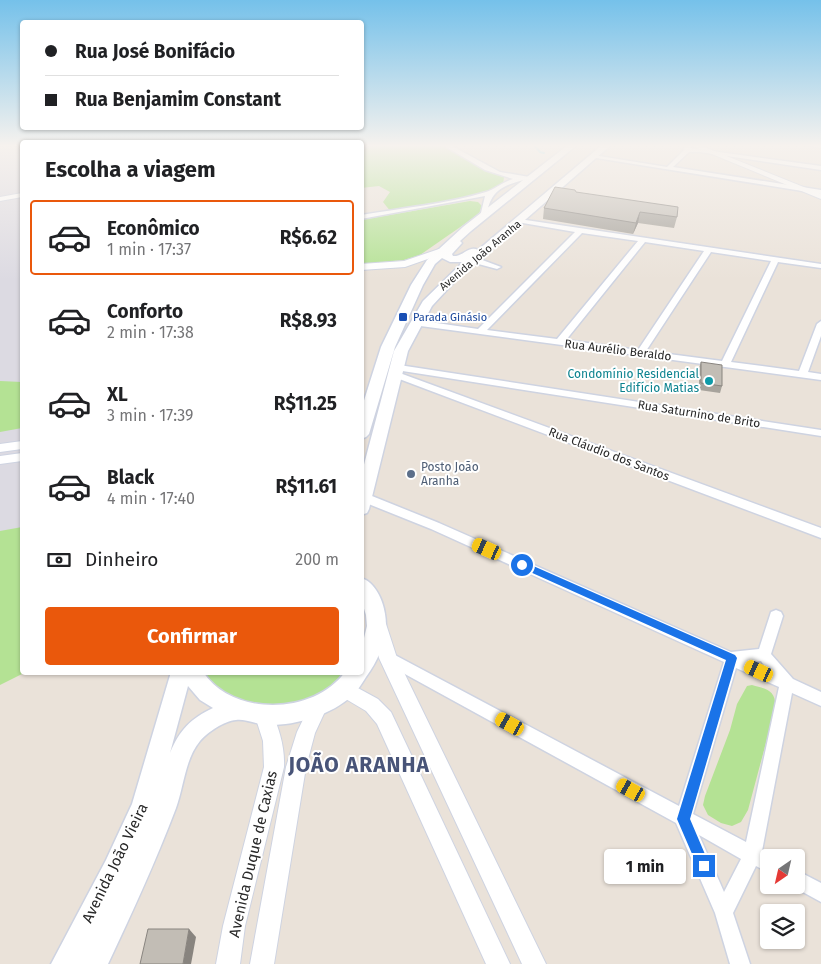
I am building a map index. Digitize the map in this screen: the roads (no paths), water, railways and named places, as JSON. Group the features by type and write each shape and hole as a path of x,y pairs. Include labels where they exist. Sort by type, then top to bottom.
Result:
{"main road":[{"name":"Avenida João Aranha","path":"364,424 388,347 422,276 439,252 517,190"},
{"name":"Avenida João Aranha","path":"364,496 398,371 401,351 416,324 438,290 554,190"},
{"path":"467,229 468,234 446,253 446,257 460,260 477,248 493,244"},
{"path":"364,585 374,605 377,623 370,658 364,665"},
{"name":"Avenida João Vieira","path":"65,964 115,869 143,806 181,675"},
{"path":"194,675 211,697 234,710 264,716 292,714 319,705 344,689 356,675"},
{"name":"Avenida João Vieira","path":"93,964 119,914 165,805 182,752 191,736 208,721 234,710"}],"street":[{"path":"364,216 466,199 490,193 495,190"},
{"path":"804,190 821,197"},
{"path":"483,217 485,201 490,193"},
{"path":"0,198 20,195"},
{"path":"466,199 485,201"},
{"path":"519,221 821,266"},
{"path":"480,332 580,231"},
{"path":"559,343 643,240"},
{"path":"640,353 708,250"},
{"path":"364,267 406,264 439,252"},
{"path":"474,260 496,268"},
{"path":"725,364 776,260"},
{"name":"Rua Aurélio Beraldo","path":"416,324 821,377"},
{"path":"803,374 821,324"},
{"name":"Rua Saturnino de Brito","path":"398,371 444,375 821,433"},
{"name":"Rua Cláudio dos Santos","path":"398,371 438,390 821,533"},
{"path":"438,390 444,375"},
{"path":"0,448 20,445"},
{"path":"0,460 20,457"},
{"path":"364,504 435,526 821,699"},
{"path":"764,655 776,616"},
{"path":"377,623 388,658 534,964"},
{"path":"732,658 764,655"},
{"path":"724,912 752,856 786,683 764,655"},
{"path":"388,658 760,860"},
{"path":"732,658 684,819 724,912 740,964"},
{"path":"344,689 372,706 384,718 498,964"},
{"name":"Avenida Duque de Caxias","path":"262,964 296,767 306,732 319,705"},
{"name":"Avenida Duque de Caxias","path":"228,964 234,926 274,767 273,739 264,716"},
{"path":"805,884 821,892"}],"place":[{"name":"Parada Ginásio","path":"403,317"},
{"name":"Condomínio Residencial Edifício Matias","path":"709,381"},
{"name":"Posto João Aranha","path":"411,474"}],"district":[{"name":"JOÃO ARANHA","path":"359,765"}]}
